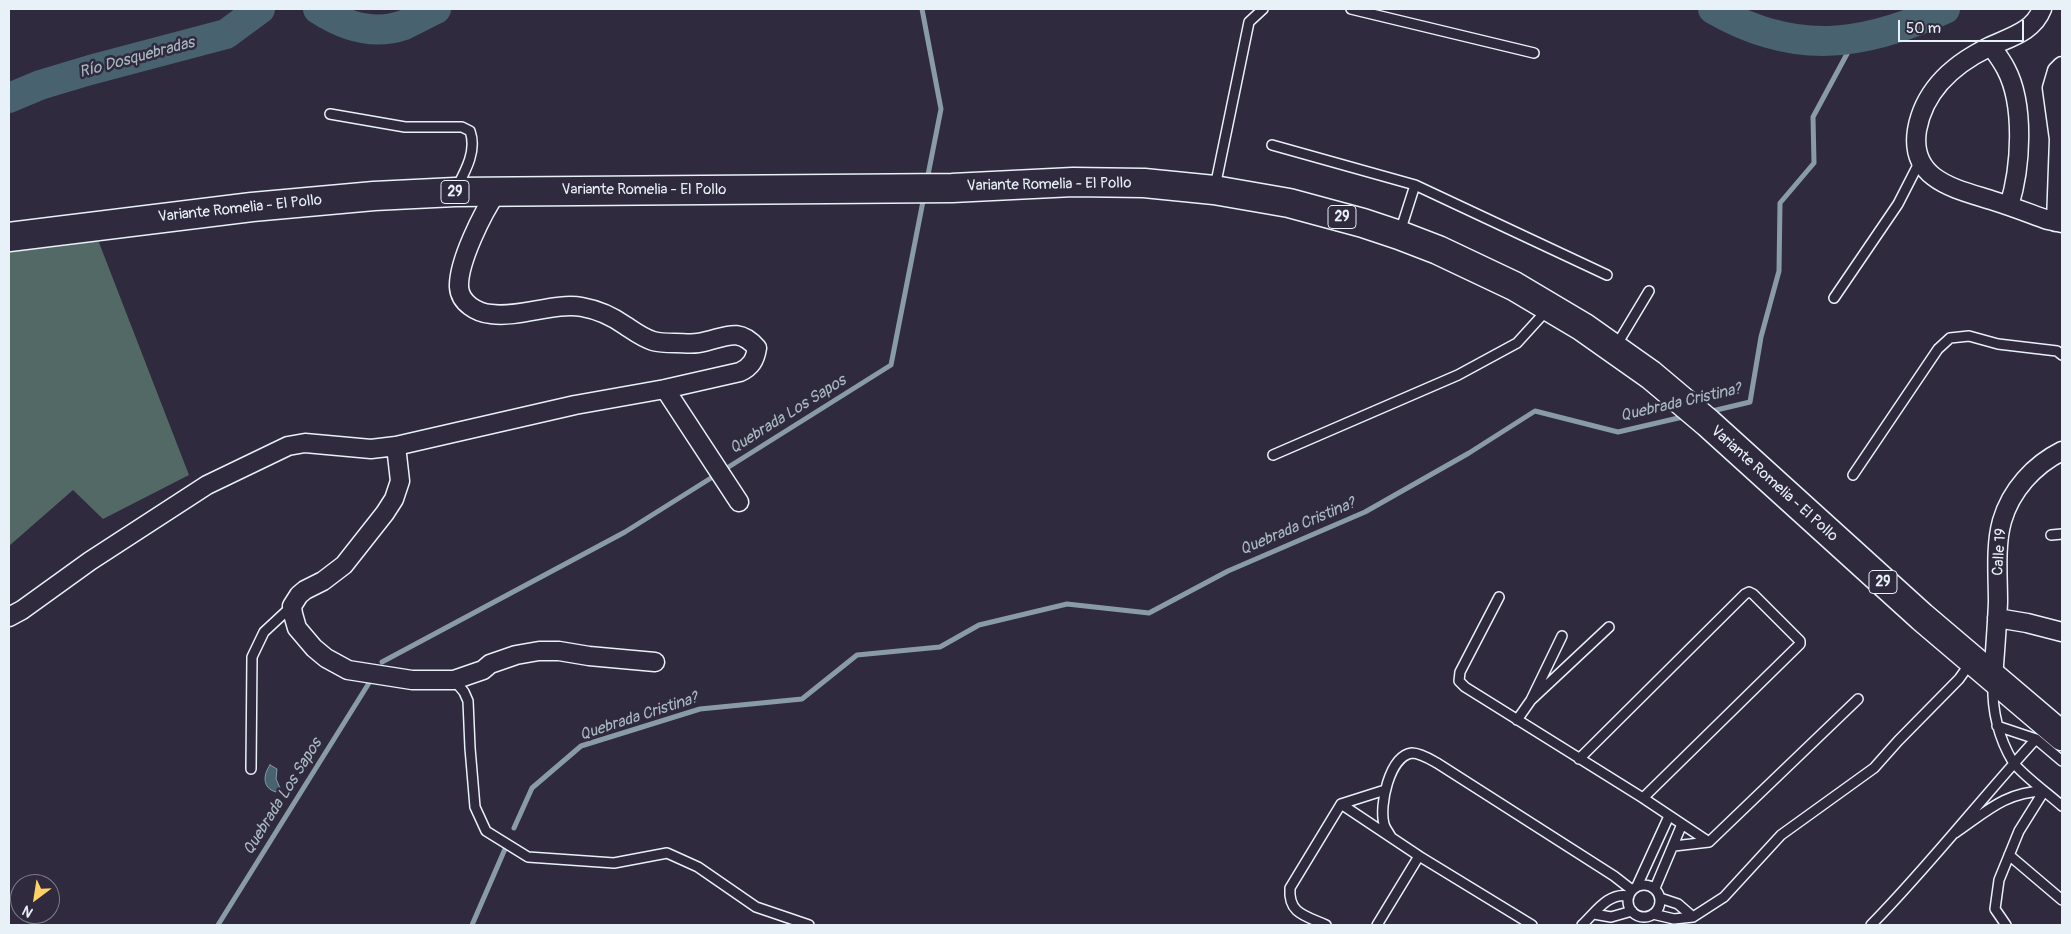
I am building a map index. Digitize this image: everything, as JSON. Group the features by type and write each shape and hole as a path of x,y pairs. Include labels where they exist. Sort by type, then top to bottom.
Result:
{"highway":[{"name":"Variante Romelia - El Pollo","path":"9,237 252,207 374,196 455,192 952,188 1073,182 1144,183 1214,190 1317,210 1399,235 1476,267 1551,306 1615,348 1708,423 1803,511 1993,678 2049,737"}],"street":[{"path":"2042,9 2037,21 2009,39 1966,59 1947,74 1929,97 1919,123 1916,152 1920,161 1932,176 1951,187 2059,222 2059,139 2052,88 2057,71 2062,66"},
{"path":"1991,46 2006,68 2015,92 2019,142 2016,182 2009,206"},
{"path":"9,617 22,610 90,561 207,485 288,446 305,443 371,449 396,446 575,405 665,389 740,372 748,368 756,357 757,348 748,338 733,335 697,343 653,341 638,334 605,312 572,305 513,314 492,314 475,311 465,301 459,288 468,252 483,212 497,192"},
{"path":"665,389 739,502"},
{"path":"396,446 400,481 394,499 388,509 344,565 323,581 305,590 299,595 292,606 294,620 305,638 326,658 348,670 391,678 454,680 483,670 490,664 516,655 539,651 655,662"},
{"name":"Calle 19","path":"1993,678 1999,543 2002,521 2015,493 2032,470 2062,451"},
{"path":"1997,618 2062,632"}],"lane":[{"path":"1214,190 1249,22 1262,9"},
{"path":"1351,9 1534,53"},
{"path":"330,114 405,127 462,127 470,131 474,141 468,164 455,192"},
{"path":"1272,144 1416,185 1607,275"},
{"path":"1834,298 1898,204 1920,161"},
{"path":"1399,235 1416,185"},
{"path":"1615,348 1649,291"},
{"path":"1273,455 1458,375 1516,343 1551,306"},
{"path":"1854,475 1938,348 1950,338 1969,336 1998,344 2056,351 2062,355"},
{"path":"2051,535 2062,534"},
{"path":"1579,759 1745,594 1749,592 1753,594 1800,641 1800,644 1643,798"},
{"path":"1499,597 1460,672 1459,681 1465,687 1643,798 1709,842"},
{"path":"251,769 252,657 264,632 292,606"},
{"path":"1531,700 1609,627"},
{"path":"1517,720 1531,700 1562,636"},
{"path":"1653,914 1674,919 1693,917 1724,897 1781,835 1874,768 1959,679 1972,660"},
{"path":"1993,678 1992,702 1997,726 2014,764 2062,806"},
{"path":"454,680 464,692 468,701 475,807 486,831 528,857 614,862 666,853 698,867 756,907 809,925"},
{"path":"1674,846 1709,842 1858,699"},
{"path":"1997,726 2049,737 2062,761"},
{"path":"1871,925 1956,833 1989,790 2014,764 2049,737"},
{"path":"1391,838 1384,824 1385,790 1397,764 1404,756 1413,753 1423,756 1614,876 1633,891"},
{"path":"1326,925 1296,911 1289,900 1290,888 1341,804 1385,790"},
{"path":"1956,833 2001,801 2027,792 2044,791"},
{"path":"2006,925 1995,909 1999,880 2019,831 2044,791"},
{"path":"1341,804 1419,856 1532,925"},
{"path":"1660,898 1658,909 1646,917 1638,916 1628,904 1669,816"},
{"path":"1654,888 1682,824"},
{"path":"2009,855 2062,900"},
{"path":"1377,925 1419,856"},
{"path":"1582,925 1610,898 1646,885 1654,888 1660,898 1678,904 1693,917"},
{"path":"1594,914 1610,917 1632,911"}],"green space":[{"path":"98,240 189,475 103,519 73,490 9,546 9,250"}],"water":[{"path":"270,765 277,769 276,779 280,788 276,792 268,788 265,781"}],"waterway":[{"name":"Río Dosquebradas","path":"9,98 40,85 90,70 226,34 260,9"},
{"name":"Río Dosquebradas","path":"318,9 338,20 359,28 381,30 404,25 436,9"},
{"name":"Quebrada Los Sapos","path":"922,9 941,109 927,180"},
{"name":"Río Dosquebradas","path":"1713,9 1743,24 1772,34 1800,40 1829,41 1886,32 1945,9"},
{"name":"Quebrada Cristina?","path":"1708,412 1750,402 1761,337 1779,271 1780,203 1814,163 1813,117 1855,39"},
{"name":"Quebrada Los Sapos","path":"382,662 625,532 891,365 924,196"},
{"name":"Quebrada Cristina?","path":"514,828 532,788 581,746 700,709 802,699 857,655 940,647 979,625 1067,604 1149,613 1228,571 1365,512 1469,453 1535,411 1618,432 1687,416"},
{"name":"Quebrada Los Sapos","path":"218,925 369,683"},
{"name":"Quebrada Cristina?","path":"472,925 505,849"}]}
